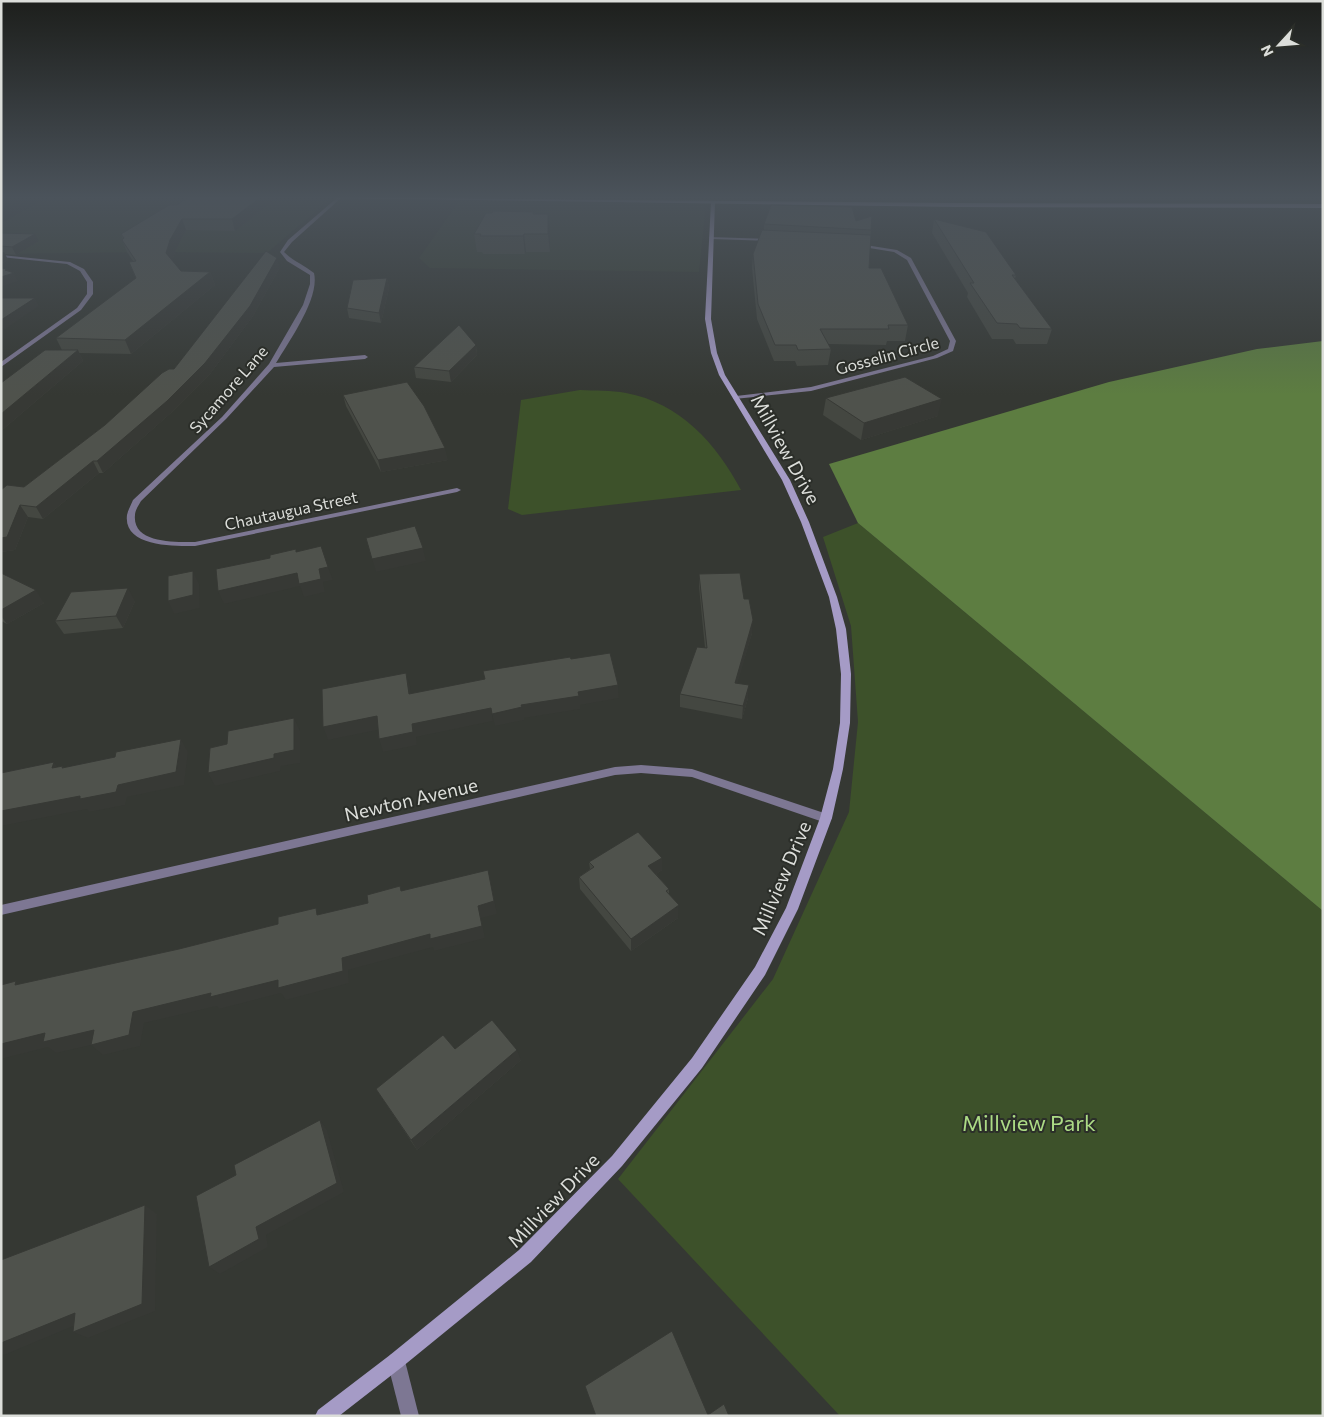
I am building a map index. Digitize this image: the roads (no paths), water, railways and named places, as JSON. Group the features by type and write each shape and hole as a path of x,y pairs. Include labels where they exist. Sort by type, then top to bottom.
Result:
{"street":[{"path":"1,366 79,309 90,294 90,282 82,270 62,263"},
{"name":"Sycamore Lane","path":"135,529 131,516 137,500 224,418 272,365 306,305 314,284 312,274 295,263"},
{"name":"Millview Drive","path":"324,1416 396,1362 525,1256 617,1161 698,1063 760,971 792,909 826,818 838,769 845,723 846,674 841,629 833,597 806,522 786,480 722,375 714,353 709,336 710,263"},
{"name":"Gosselin Circle","path":"736,398 811,389 935,357 951,350 954,341 911,263"},
{"path":"272,365 365,357"},
{"name":"Chautaugua Street","path":"135,529 144,539 170,544 195,544 457,490"},
{"name":"Newton Avenue","path":"1,910 615,771 642,769 692,773 826,818"},
{"path":"396,1362 410,1416"}],"park label":[{"name":"Millview Park","path":"1029,1122"}]}
